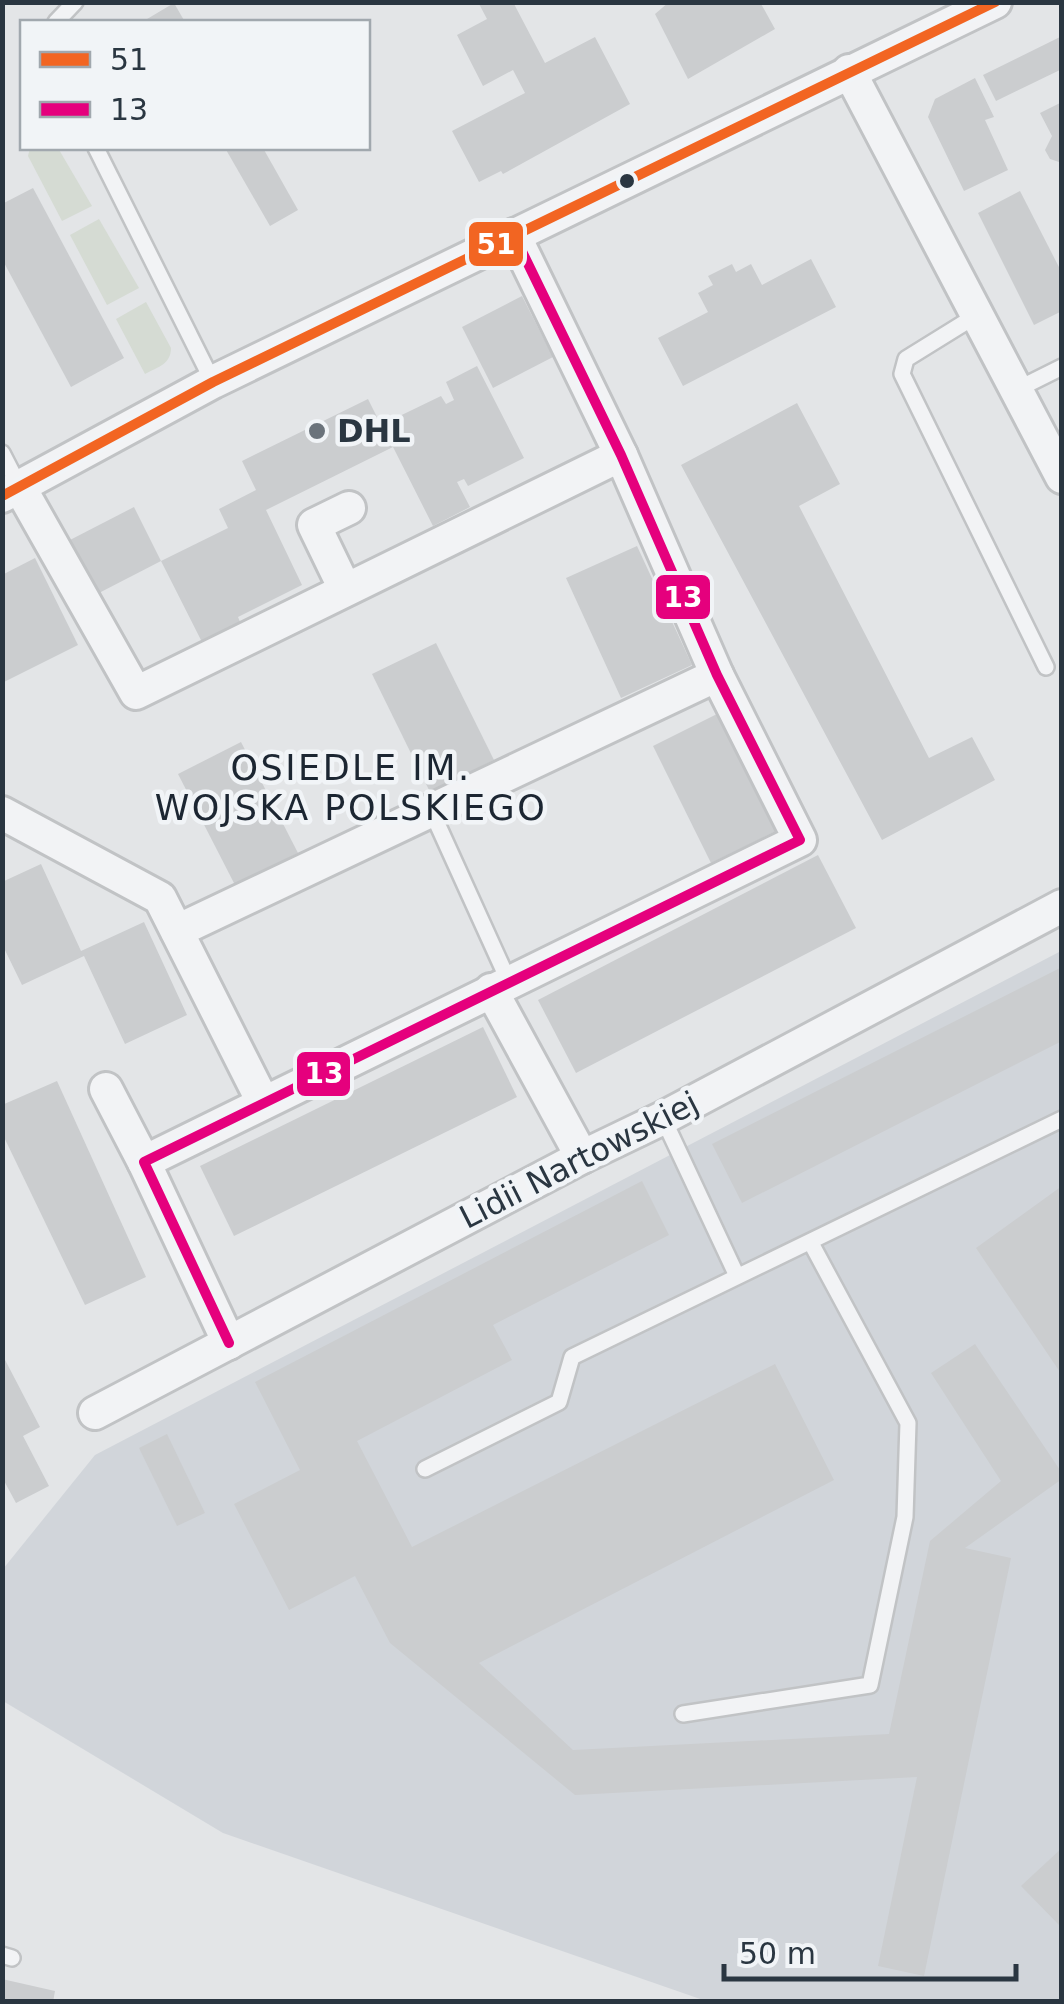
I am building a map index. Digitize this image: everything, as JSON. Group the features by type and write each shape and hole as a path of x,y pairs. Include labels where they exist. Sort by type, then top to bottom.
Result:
{"street":[{"path":"621,454 136,692 11,491 212,382 987,4"},
{"path":"849,71 1062,477"},
{"path":"144,1162 800,840 717,675 621,454 514,235"},
{"path":"346,590 314,525 349,508"},
{"path":"176,930 717,675"},
{"path":"2,812 160,898 263,1102"},
{"name":"Lidii Nartowskiej","path":"95,1413 1062,906"},
{"path":"500,986 582,1157"},
{"path":"106,1090 229,1343"}],"lane":[{"path":"58,20 76,2"},
{"path":"97,150 212,382"},
{"path":"977,314 906,359 902,374 1046,667"},
{"path":"1016,390 1062,367"},
{"path":"2,453 11,491"},
{"path":"432,810 500,986"},
{"path":"663,1118 737,1276"},
{"path":"425,1470 559,1402 572,1357 1062,1119"},
{"path":"683,1714 870,1685 905,1517 908,1423 811,1243"}],"shaded area":[{"path":"30,150 59,150 92,206 62,221 28,156"},
{"path":"99,219 139,288 107,305 70,235"},
{"path":"146,302 171,348 166,361 145,374 116,319"},
{"path":"1061,951 1061,2001 706,2001 223,1833 3,1701 3,1569 95,1455"}],"building":[{"path":"478,2 513,2 545,63 595,37 630,104 503,174 501,171 479,182 452,131 525,93 513,70 483,86 457,35 487,19"},
{"path":"669,2 760,2 775,29 688,79 655,14"},
{"path":"174,3 184,20 145,20"},
{"path":"1062,36 1062,69 996,101 983,75"},
{"path":"975,78 994,117 985,120 1008,170 964,191 928,117 935,99"},
{"path":"1062,102 1059,162 1050,159 1045,150 1052,136 1040,113"},
{"path":"226,150 264,150 298,210 270,226"},
{"path":"33,188 124,358 71,387 2,259 2,204"},
{"path":"1020,191 1062,273 1062,311 1034,325 978,213"},
{"path":"811,259 836,307 683,386 658,338 708,312 698,293 713,285 708,276 732,264 736,272 751,264 762,285"},
{"path":"522,296 553,357 493,388 462,327"},
{"path":"477,366 524,458 468,486 464,479 457,482 470,507 433,526 393,447 266,510 302,585 238,617 243,629 205,648 161,561 228,528 219,509 256,490 242,461 368,399 381,425 441,396 446,404 454,400 446,382"},
{"path":"797,403 840,484 799,506 929,758 972,737 995,780 882,840 681,465"},
{"path":"134,507 161,561 97,594 70,540"},
{"path":"637,546 692,665 621,698 566,578"},
{"path":"35,558 78,645 2,683 2,575"},
{"path":"436,643 494,760 430,792 372,674"},
{"path":"721,712 780,829 711,863 653,746"},
{"path":"241,742 298,853 235,885 178,774"},
{"path":"818,855 856,928 576,1073 538,1000"},
{"path":"41,864 81,951 144,922 187,1015 125,1044 84,956 22,985 2,944 2,882"},
{"path":"1062,967 1062,1041 742,1203 712,1144"},
{"path":"483,1027 517,1097 234,1236 200,1166"},
{"path":"57,1081 146,1277 85,1305 2,1133 2,1105"},
{"path":"642,1181 669,1235 493,1325 512,1360 357,1441 412,1547 775,1364 834,1480 479,1663 573,1750 889,1734 930,1541 1001,1481 931,1373 975,1344 1062,1473 1062,1479 965,1548 1011,1558 924,1976 878,1966 917,1777 575,1795 390,1643 355,1576 289,1610 234,1504 300,1470 255,1382"},
{"path":"1062,1186 1062,1375 976,1248"},
{"path":"2,1354 40,1427 23,1436 49,1486 16,1503 2,1477"},
{"path":"167,1434 205,1513 177,1526 139,1448"},
{"path":"1062,1848 1062,1928 1021,1886"},
{"path":"2,1979 55,1991 53,2002 2,2002"}],"transit line":[{"name":"51","path":"2,496 213,382 995,2"},
{"name":"13","path":"229,1343 144,1162 800,840 717,675 621,455 514,235"}],"place":[{"name":"DHL","path":"317,431"}],"district":[{"name":"OSIEDLE IM. WOJSKA POLSKIEGO","path":"351,788"}]}
